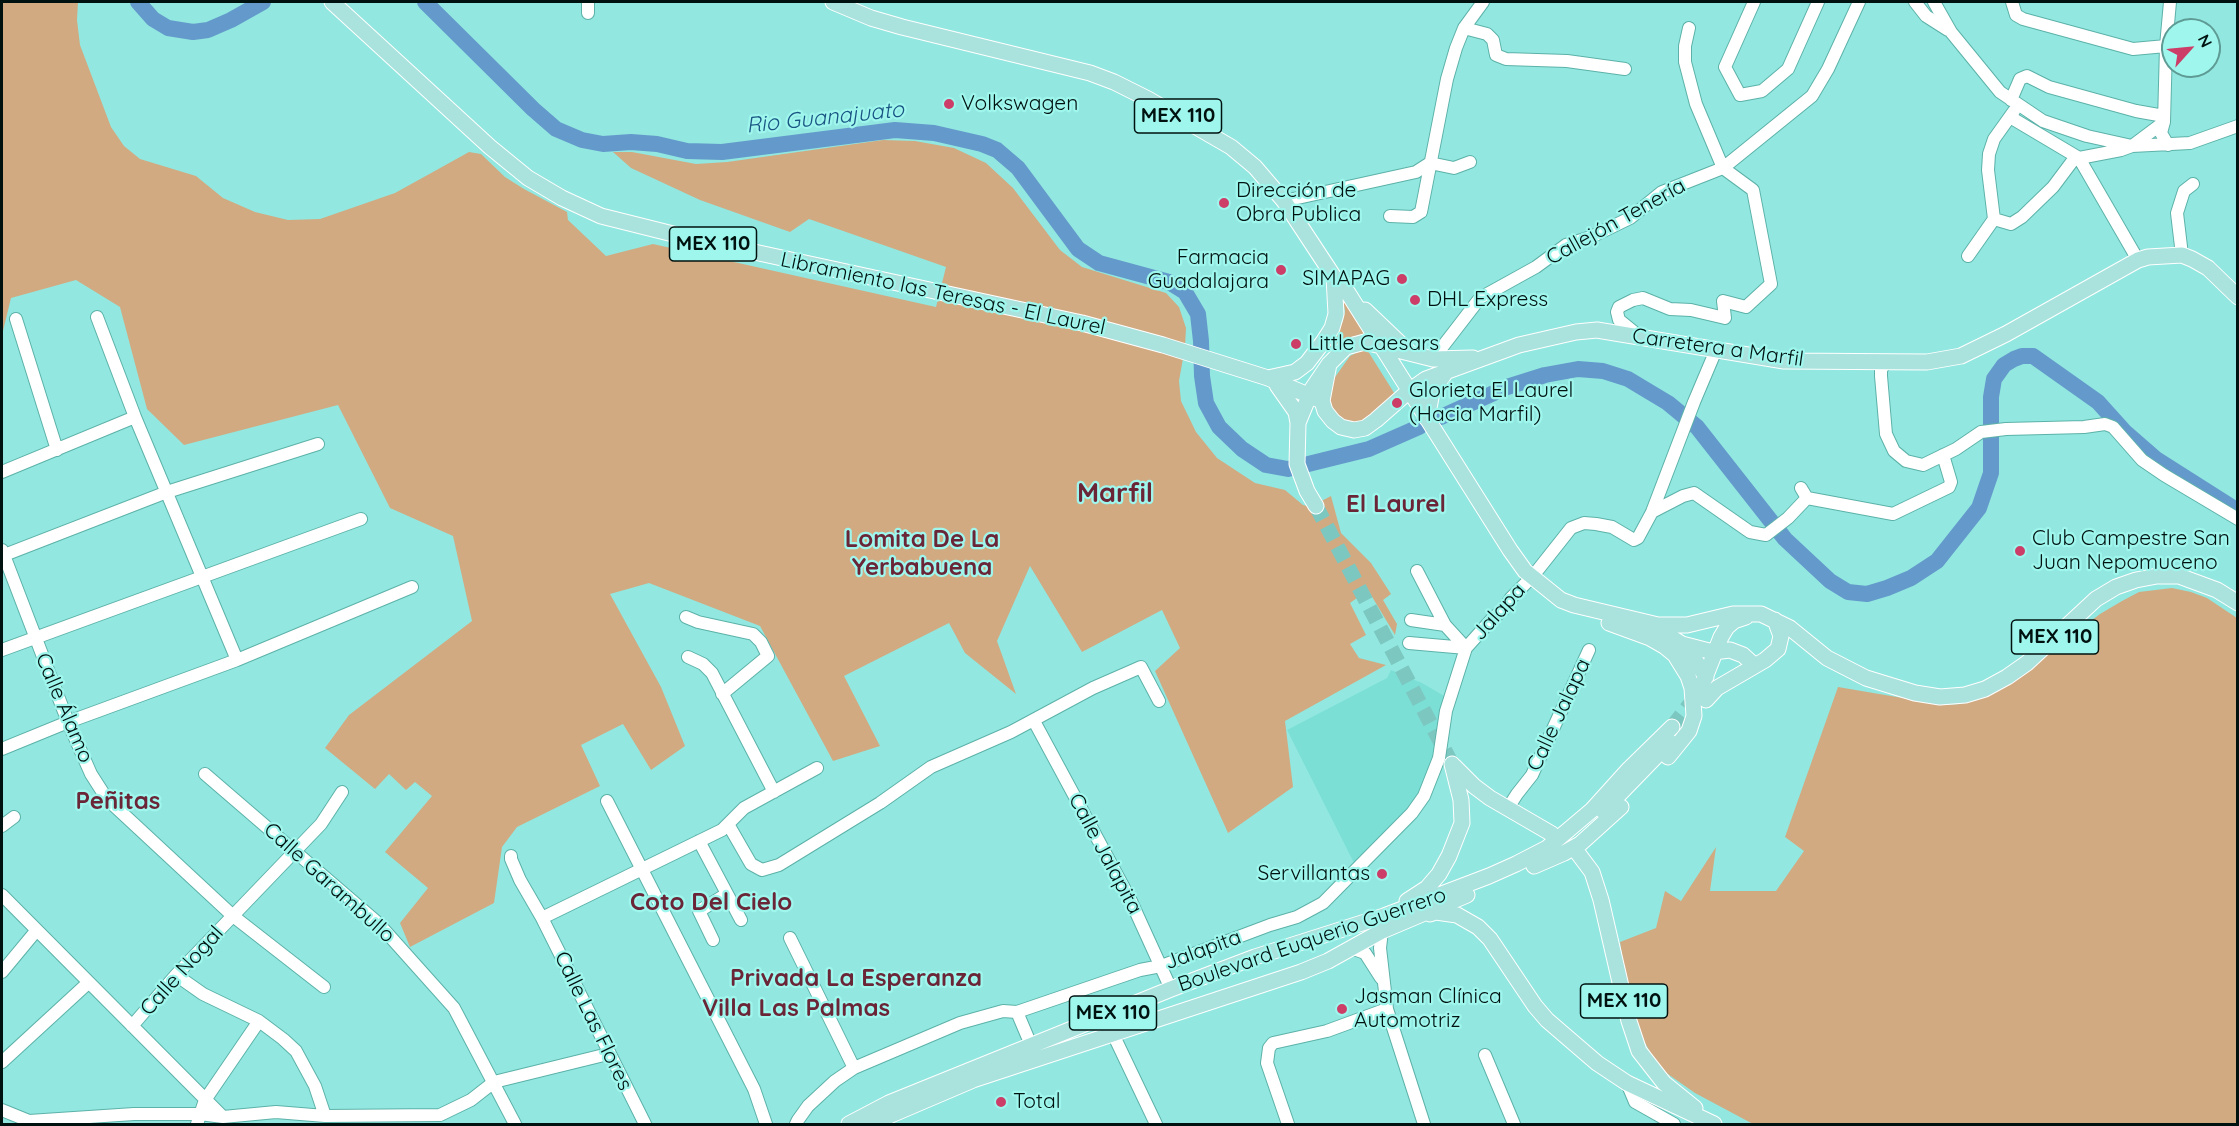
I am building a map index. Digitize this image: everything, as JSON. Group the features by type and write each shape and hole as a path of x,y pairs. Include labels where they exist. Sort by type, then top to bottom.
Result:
{"main road":[{"name":"Libramiento las Teresas - El Laurel","path":"332,2 520,172 562,198 601,216 696,240 1082,323 1163,345 1268,378 1322,401"},
{"name":"MEX 110","path":"834,2 871,18 902,27 1090,73 1148,99 1231,147 1255,167 1284,201 1334,277 1348,293 1529,575 1568,603 1658,625 1687,625 1733,614 1768,617 1790,628 1827,658 1866,678 1915,693 1940,697 1965,694 1985,688 2007,677 2026,663 2096,599 2116,587 2136,580 2157,576 2180,576 2217,590 2238,603"},
{"name":"Carretera a Marfil","path":"1409,391 1426,380 1519,345 1575,332 1597,330 1784,361 1885,363 1927,362 1958,358 2006,334 2138,260 2162,255 2181,255"},
{"path":"2181,255 2208,268 2238,297"},
{"path":"1268,378 1295,372 1307,363 1323,342 1332,328 1336,314 1334,277"},
{"path":"1348,293 1413,355"},
{"name":"MEX 110","path":"1316,506 1297,464 1298,423 1307,396 1329,364 1346,347 1365,342 1380,345"},
{"name":"Carretera a Marfil","path":"1380,345 1433,359 1485,358"},
{"path":"1329,364 1322,401 1325,411 1341,427 1353,430 1365,428 1409,391"},
{"path":"1427,419 1431,392 1446,372"},
{"name":"MEX 110","path":"1268,378 1280,387 1292,404 1298,423"},
{"path":"1529,575 1557,604 1571,611 1616,625 1664,646 1682,664 1688,676 1694,702 1694,716 1689,730 1624,804 1580,844 1534,866"},
{"path":"1768,617 1780,630 1780,644 1773,654 1702,696 1713,652 1727,627 1734,621 1768,617"},
{"path":"1647,623 1682,644 1713,652 1730,650 1743,654 1754,665"},
{"path":"1682,644 1706,677"},
{"name":"Boulevard Euquerio Guerrero","path":"849,1125 889,1103 1255,957 1383,924 1489,876 1547,848 1592,810 1629,769 1676,730 1618,797 1578,833 1534,866 1404,922"},
{"path":"1383,924 1427,888 1439,874 1449,856 1462,823 1461,800 1452,764 1474,786 1552,834"},
{"name":"MEX 110","path":"1577,852 1592,872 1601,900 1629,1022 1639,1051 1664,1083 1715,1125"},
{"name":"MEX 110","path":"875,1125 891,1115 973,1080 1301,972 1328,961 1383,924 1404,922 1436,912 1467,919 1478,927 1490,939 1547,1020 1597,1063 1627,1083 1715,1125"}],"street":[{"path":"1390,216 1413,217 1421,212 1447,79 1464,28 1483,2"},
{"path":"1754,2 1725,67 1740,94 1762,91 1788,69 1818,2"},
{"name":"Callejón Tenería","path":"1433,359 1480,298 1536,267 1566,245 1591,237 1630,218 1662,192 1723,168 1812,96 1828,69 1859,2"},
{"path":"1915,2 1926,16 1951,32 2001,92 2043,121 2087,136 2132,146 2190,143 2238,126"},
{"path":"2012,2 2016,15 2023,19 2133,49 2161,46"},
{"path":"2169,18 2170,2"},
{"path":"1939,4 1951,32"},
{"path":"1464,28 1487,34 1493,40 1496,55 1506,59 1567,62 1625,69"},
{"path":"1640,337 1619,320 1617,312 1619,307 1633,300 1642,298 1670,309 1691,310 1725,318 1723,301 1746,307 1771,284 1753,190 1723,168 1696,104 1685,62 1684,46 1689,28"},
{"path":"1968,256 1994,219 1988,162 1994,139 2010,117 2023,76 2031,77 2049,87 2164,119"},
{"path":"2165,78 2164,119 2161,133 2168,145"},
{"path":"2010,117 2079,158 2138,260"},
{"path":"1994,219 2011,224 2022,217 2053,187 2067,165 2074,159 2132,146 2164,119"},
{"path":"1284,201 1416,172 1430,163 1454,168 1470,162"},
{"path":"2181,255 2177,213 2184,191 2193,184"},
{"path":"97,317 135,417 237,660"},
{"path":"16,319 57,450"},
{"path":"1652,512 1716,350"},
{"path":"1885,363 1881,376 1886,434 1894,451 1906,461 1923,465 1981,432 2105,424 2113,427 2149,465 2238,519"},
{"path":"2,472 135,417"},
{"path":"2,554 167,492 318,444"},
{"path":"1652,512 1683,496 1694,493 1750,532 1766,535 1788,518 1804,493 1893,514 1949,488 1951,482 1943,455"},
{"name":"Jalapa","path":"1466,648 1503,610 1529,575 1571,528 1584,523 1612,527 1634,540 1638,538 1652,512"},
{"path":"2,650 361,519"},
{"name":"Calle Álamo","path":"2,554 68,722 91,774 107,799 233,916 324,987"},
{"path":"1417,571 1445,625 1466,648"},
{"path":"2,749 68,722 237,660 412,587"},
{"path":"686,617 698,622 753,634 761,642 768,656 722,694"},
{"path":"1411,620 1445,625"},
{"path":"1409,643 1466,648"},
{"name":"Jalapita","path":"796,1125 808,1106 835,1081 854,1068 960,1023 1003,1011 1017,1012 1140,970 1161,966 1297,917 1323,903 1412,813 1424,796 1439,758 1446,711 1466,648"},
{"name":"Calle Jalapa","path":"1508,808 1533,776 1589,650"},
{"path":"688,657 703,664 712,673 774,792"},
{"path":"725,827 751,864 762,870 778,865 880,803 931,767 1034,721 1093,688 1142,667 1159,701"},
{"name":"Calle Jalapita","path":"1034,721 1130,899 1171,990"},
{"path":"542,918 725,827 744,808 817,768"},
{"name":"Calle Garambullo","path":"205,774 378,923 454,1008 515,1125"},
{"name":"Calle Nogal","path":"132,1026 176,975 321,824 342,792"},
{"path":"608,801 754,1089 766,1125"},
{"path":"2,825 14,817"},
{"path":"699,841 741,920"},
{"name":"Calle Las Flores","path":"511,856 520,880 542,918 645,1125"},
{"path":"713,940 699,911 727,894"},
{"path":"3,898 223,1117"},
{"path":"1383,924 1380,948 1387,1009 1424,1125"},
{"path":"2,972 36,931"},
{"path":"790,938 854,1068"},
{"path":"1350,948 1365,952 1384,984"},
{"path":"176,975 203,994 259,1021 296,1051 315,1086 325,1116"},
{"path":"2,1062 88,983"},
{"path":"1287,1125 1267,1063 1269,1048 1273,1044 1327,1031 1387,1009"},
{"path":"1017,1012 1031,1045"},
{"path":"198,1119 205,1100 259,1021"},
{"path":"1113,1034 1156,1125"},
{"path":"2,1110 29,1121 134,1114 198,1119 276,1112 325,1116 440,1115 471,1101 494,1082 608,1054"},
{"path":"1485,1055 1514,1125"},
{"path":"1627,1083 1635,1102 1674,1125"}],"shaded area":[{"path":"2,2 78,2 77,20 80,45 111,127 124,146 140,159 196,176 223,198 255,212 288,220 320,219 395,193 469,152 481,154 505,177 567,212 568,220 606,256 653,244 936,307 946,267 809,219 790,232 700,200 631,168 613,152 632,152 696,164 727,162 883,140 915,141 954,148 986,163 1013,188 1060,250 1082,267 1166,293 1179,307 1186,328 1179,381 1181,401 1196,432 1217,458 1255,483 1285,490 1303,505 1310,507 1331,496 1341,533 1371,563 1391,594 1383,600 1397,624 1395,635 1368,590 1350,603 1366,635 1350,644 1359,658 1386,665 1285,721 1293,787 1228,833 1155,671 1180,648 1162,610 1082,652 1030,566 997,641 1016,694 965,653 949,623 844,676 880,746 833,761 760,626 649,583 610,594 661,687 685,746 651,770 623,724 581,745 600,786 517,827 502,847 494,903 410,947 400,923 428,888 385,852 432,796 415,782 406,790 389,774 375,789 325,748 349,715 472,621 453,536 390,508 338,405 184,445 147,409 120,307 76,280 11,298 2,335"},
{"path":"1343,300 1365,333 1346,339 1329,349 1343,321 1345,311"},
{"path":"1366,348 1396,396 1364,423 1348,424 1328,406 1333,380 1350,356"},
{"path":"2172,588 2207,598 2237,618 2237,1124 1753,1124 1695,1093 1665,1072 1653,1057 1637,1029 1631,1009 1620,942 1656,928 1665,891 1681,901 1716,847 1710,891 1776,891 1804,851 1785,837 1838,687 1944,705 1977,700 2011,683 2100,614 2122,601 2139,592"},
{"path":"1391,670 1422,683 1446,697 1431,771 1416,802 1354,863 1287,730 1387,678"}],"waterway":[{"name":"Rio Guanajuato","path":"138,2 153,19 168,28 193,32 208,30 263,2"},
{"name":"Rio Guanajuato","path":"425,2 533,109 556,129 582,140 603,144 631,142 657,144 687,151 722,152 895,130 934,133 982,144 997,150 1018,168 1078,249 1099,263 1169,282 1185,292 1198,314 1206,403 1219,427 1242,449 1266,465 1288,469 1369,449 1419,427"},
{"path":"1441,417 1507,387 1545,375 1578,369 1603,371 1628,379 1668,403 1697,427 1785,539 1830,581 1848,592 1867,594 1911,578 1937,561 1979,508 1991,473 1991,397 1994,379 2004,365 2014,359 2033,356 2098,402 2125,432 2156,459 2238,511"}],"tunnel":[{"path":"1316,506 1452,764"},
{"path":"1672,727 1697,695"}],"place":[{"name":"Volkswagen","path":"949,104"},
{"name":"Dirección de Obra Publica","path":"1224,203"},
{"name":"Farmacia Guadalajara","path":"1281,270"},
{"name":"SIMAPAG","path":"1402,279"},
{"name":"DHL Express","path":"1415,300"},
{"name":"Little Caesars","path":"1296,344"},
{"name":"Glorieta El Laurel (Hacia Marfil)","path":"1397,403"},
{"name":"Club Campestre San Juan Nepomuceno","path":"2020,551"},
{"name":"Servillantas","path":"1382,874"},
{"name":"Jasman Clínica Automotriz","path":"1342,1009"},
{"name":"Total","path":"1001,1102"}],"district":[{"name":"Marfil","path":"1115,494"},
{"name":"El Laurel","path":"1396,505"},
{"name":"Lomita De La Yerbabuena","path":"922,554"},
{"name":"Peñitas","path":"118,802"},
{"name":"Coto Del Cielo","path":"711,903"},
{"name":"Privada La Esperanza","path":"856,979"},
{"name":"Villa Las Palmas","path":"796,1009"}]}
